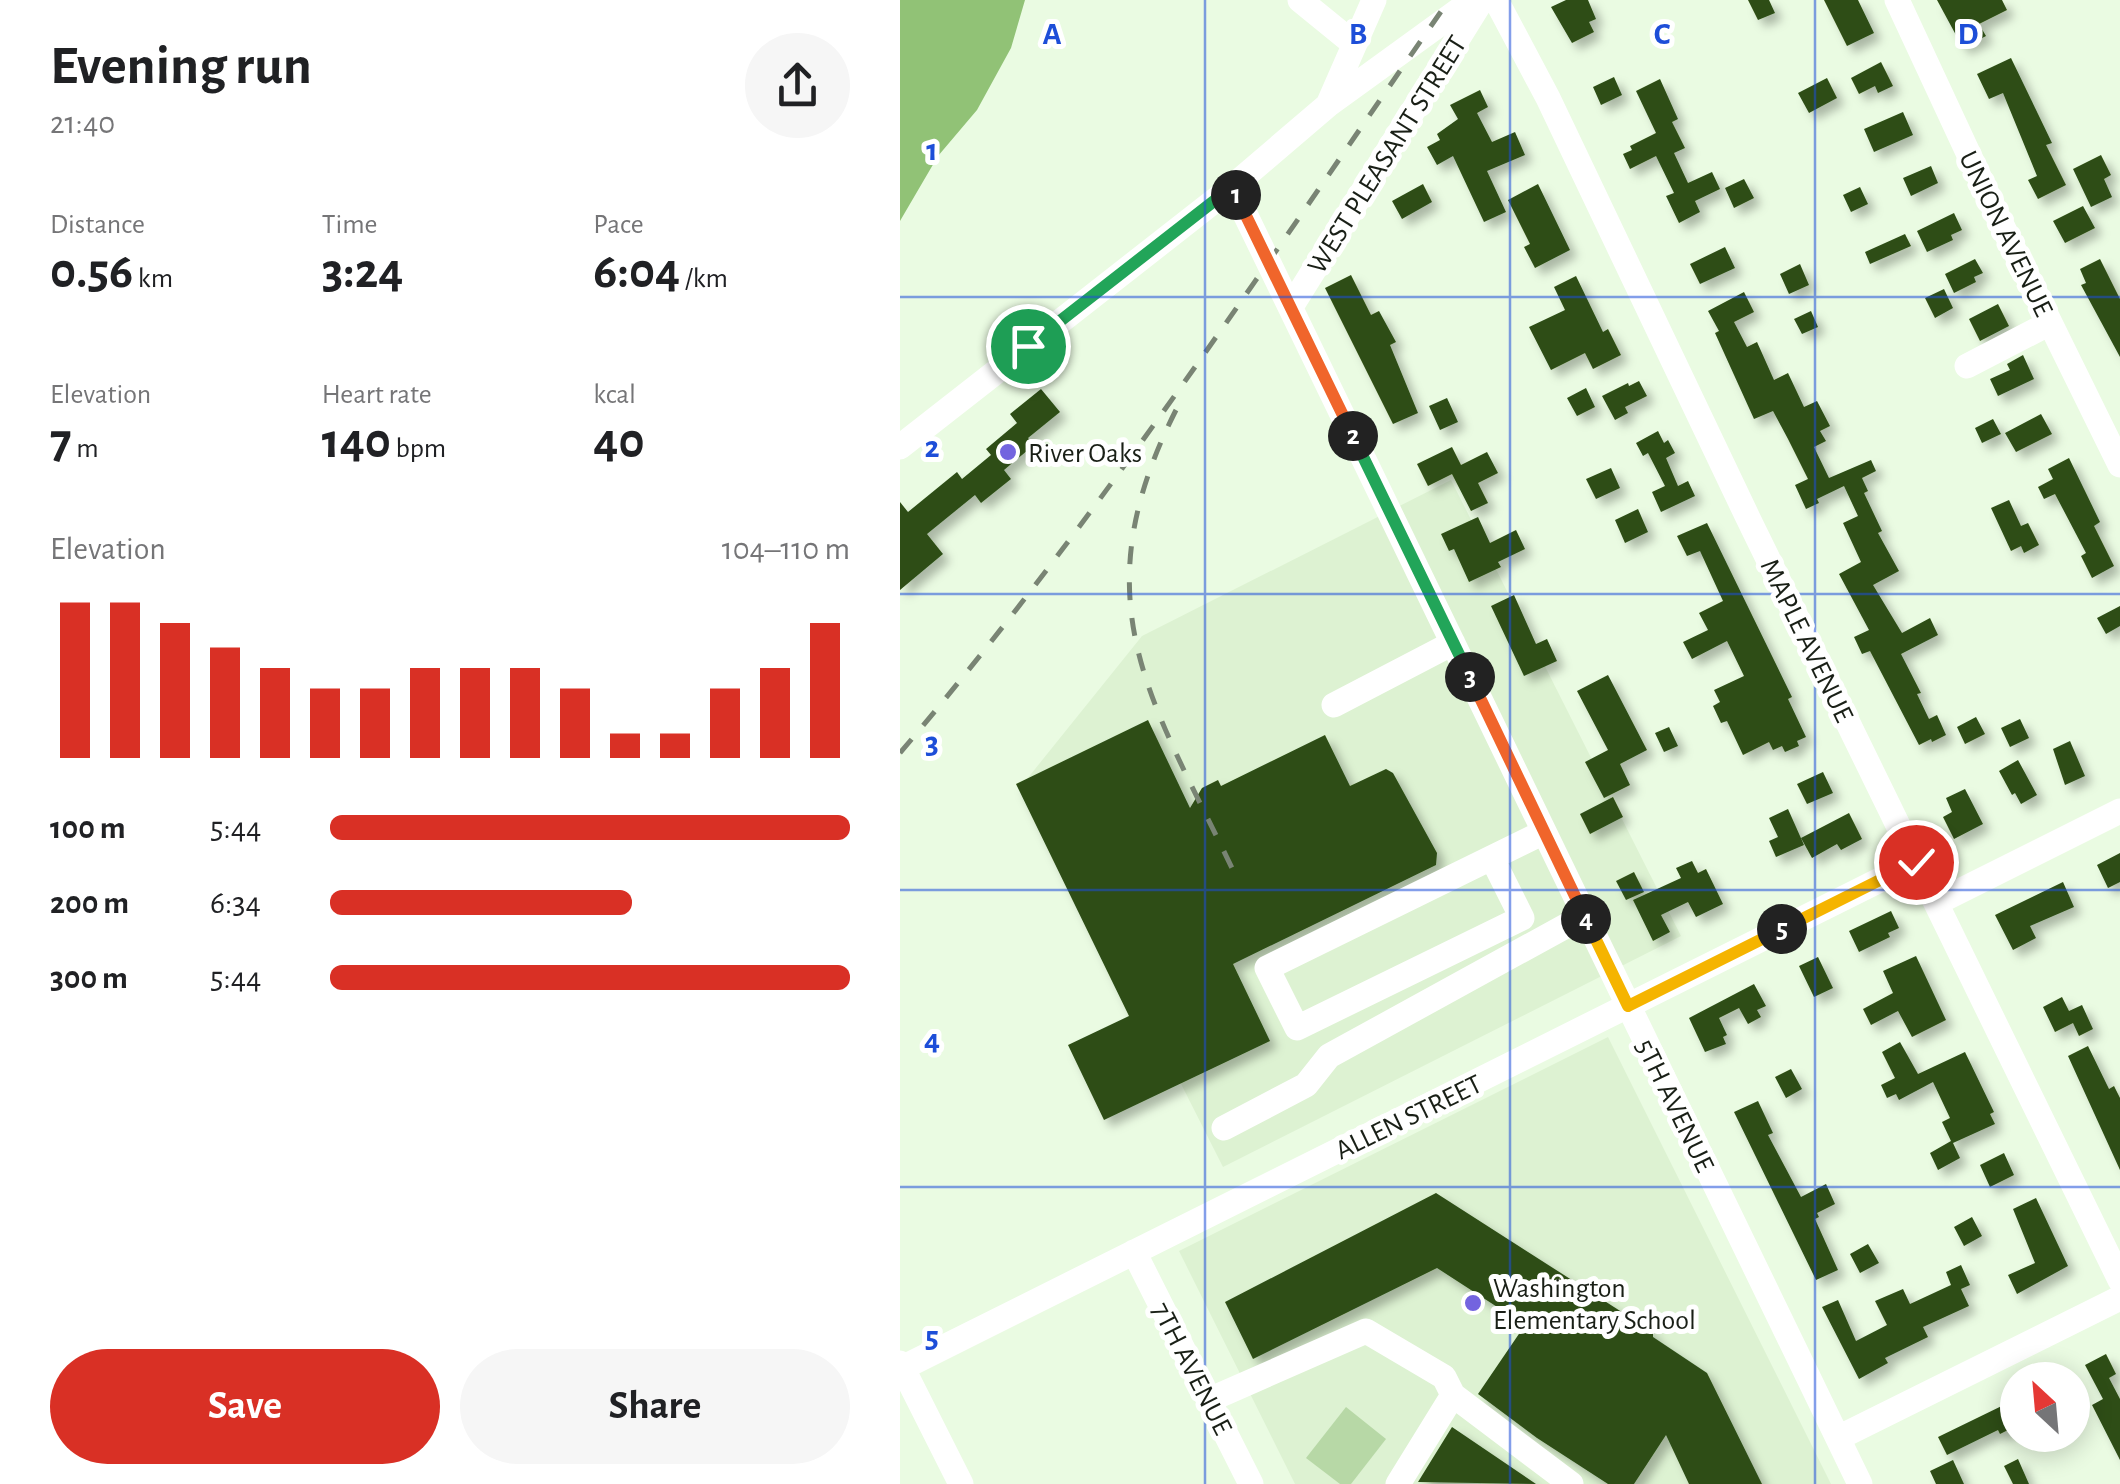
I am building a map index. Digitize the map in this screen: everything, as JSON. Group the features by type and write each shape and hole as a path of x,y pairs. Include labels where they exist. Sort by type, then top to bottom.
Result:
{"street":[{"path":"1300,0 1354,44"},
{"path":"1328,105 1374,0"},
{"name":"WEST PLEASANT STREET","path":"900,447 1232,187 1328,105 1472,0"},
{"name":"WEST PLEASANT STREET","path":"1291,308 1482,0"},
{"name":"MAPLE AVENUE","path":"1496,0 1548,98 2120,1280"},
{"name":"UNION AVENUE","path":"1898,0 2120,464"},
{"name":"5TH AVENUE","path":"1232,187 1860,1484"},
{"path":"1967,366 2050,323"},
{"path":"1334,705 1453,643"},
{"path":"1936,903 2120,811"},
{"path":"1492,858 1522,918 1296,1028 1267,968 1544,832"},
{"name":"ALLEN STREET","path":"901,1367 1916,862"},
{"path":"1224,1128 1306,1086 1330,1056 1584,916"},
{"name":"7TH AVENUE","path":"1134,1252 1251,1484"},
{"path":"1838,1438 2120,1298"},
{"path":"1209,1400 1366,1331 1448,1386 1571,1484"},
{"path":"901,1367 961,1484"},
{"path":"1398,1484 1448,1386"}],"shaded area":[{"path":"900,0 1025,0 1011,48 977,110 938,156 900,221"},
{"path":"1451,480 1681,936 1223,1167 1027,779 1142,636"},
{"name":"Washington Elementary School","path":"1608,1037 1831,1484 1295,1484 1179,1251"},
{"path":"1346,1407 1386,1439 1351,1484 1340,1484 1306,1458"}],"building":[{"path":"1566,0 1588,0 1596,19 1589,22 1594,32 1572,43 1551,7"},
{"path":"1748,0 1769,0 1775,13 1758,20"},
{"path":"1824,0 1858,0 1874,33 1847,46"},
{"path":"1937,0 2002,0 2007,10 1979,24 1986,36 1963,48"},
{"path":"2011,58 2052,143 2046,145 2066,185 2038,199 2028,180 2037,176 2003,93 1989,99 1977,74"},
{"path":"1881,62 1893,86 1878,93 1875,86 1859,94 1851,78"},
{"path":"1614,77 1622,95 1601,105 1593,87"},
{"path":"1827,78 1837,98 1809,113 1798,93"},
{"path":"1660,79 1678,119 1672,122 1685,148 1674,153 1688,183 1712,172 1720,189 1695,201 1700,212 1679,223 1666,196 1674,193 1656,156 1630,169 1623,154 1656,133 1636,91"},
{"path":"1480,90 1488,107 1477,113 1492,142 1515,132 1525,155 1487,171 1506,212 1484,222 1453,156 1437,165 1427,147 1440,140 1437,134 1458,119 1450,105"},
{"path":"1903,112 1913,135 1874,152 1864,129"},
{"path":"2101,155 2111,175 2104,179 2112,197 2091,207 2073,169"},
{"path":"1931,166 1938,183 1911,196 1903,178"},
{"path":"1744,179 1754,198 1734,208 1725,188"},
{"path":"1423,184 1432,202 1402,219 1392,201"},
{"path":"1538,184 1570,250 1535,268 1524,247 1530,244 1508,200"},
{"path":"1860,187 1868,204 1851,212 1843,195"},
{"path":"2083,206 2095,228 2065,243 2053,221"},
{"path":"1954,213 1962,230 1951,235 1953,240 1927,252 1917,231"},
{"path":"1905,234 1911,246 1870,264 1865,252"},
{"path":"1725,247 1735,268 1700,284 1690,264"},
{"path":"1975,259 1983,273 1974,277 1976,282 1954,293 1945,274"},
{"path":"2100,259 2120,299 2120,357 2081,285 2086,283 2080,269"},
{"path":"1800,264 1809,285 1789,294 1780,274"},
{"path":"1351,275 1371,315 1379,311 1396,342 1390,345 1418,413 1393,424 1325,288"},
{"path":"1576,276 1603,332 1608,329 1621,355 1593,369 1585,353 1551,370 1529,327 1565,310 1554,287"},
{"path":"1944,289 1953,308 1935,318 1925,298"},
{"path":"1744,292 1754,312 1734,322 1747,347 1757,342 1774,380 1788,373 1804,407 1817,401 1830,426 1820,431 1826,441 1814,447 1829,478 1871,460 1876,471 1862,478 1868,491 1864,493 1882,531 1878,533 1899,571 1873,585 1902,633 1930,618 1938,635 1901,654 1929,719 1937,715 1946,735 1932,742 1931,739 1919,745 1870,651 1862,654 1854,637 1869,630 1839,574 1861,562 1843,523 1858,516 1844,486 1806,509 1795,485 1808,479 1788,439 1773,411 1754,419 1715,333 1719,331 1708,311"},
{"path":"1998,304 2009,326 1980,341 1969,319"},
{"path":"1811,311 1818,327 1802,334 1794,319"},
{"path":"2023,355 2034,379 1998,396 1990,379 2010,370 2007,364"},
{"path":"1639,381 1647,396 1625,407 1628,413 1615,420 1602,396"},
{"path":"1586,388 1595,407 1577,416 1567,398"},
{"name":"River Oaks","path":"1041,389 1060,412 1028,438 1034,445 1004,470 1011,479 981,503 975,495 927,534 943,554 900,590 900,502 908,512 957,472 962,479 991,455 986,449 1017,423 1010,414"},
{"path":"1447,398 1458,422 1440,430 1429,406"},
{"path":"2041,414 2052,434 2016,452 2005,433"},
{"path":"1993,419 2001,434 1982,443 1975,428"},
{"path":"1658,431 1675,453 1666,458 1678,486 1688,481 1695,496 1661,512 1652,492 1665,486 1648,453 1643,456 1636,443"},
{"path":"1452,447 1461,465 1487,452 1498,473 1478,483 1488,503 1471,511 1452,474 1428,486 1417,464"},
{"path":"2069,458 2100,522 2094,526 2114,566 2092,578 2081,556 2086,553 2055,494 2044,499 2038,487 2053,479 2048,469"},
{"path":"1611,468 1620,488 1596,499 1586,479"},
{"path":"2009,500 2021,526 2028,523 2039,545 2024,553 2021,546 2011,551 1991,508"},
{"path":"1638,509 1648,532 1625,543 1615,520"},
{"path":"1478,517 1490,543 1516,530 1525,549 1498,562 1501,567 1469,582 1454,549 1449,551 1441,534"},
{"path":"1707,523 1792,697 1788,699 1806,737 1797,741 1799,746 1785,752 1782,746 1773,750 1769,742 1743,755 1727,721 1721,723 1713,706 1720,702 1714,690 1744,676 1727,641 1692,659 1683,642 1708,630 1699,613 1723,601 1700,551 1687,556 1677,536"},
{"path":"1514,595 1536,644 1547,639 1557,661 1524,676 1491,606"},
{"path":"2120,606 2120,626 2106,634 2097,618"},
{"path":"1608,675 1647,750 1620,764 1630,785 1604,798 1585,762 1608,750 1577,691"},
{"path":"1976,717 1985,734 1965,744 1957,727"},
{"path":"2020,719 2029,738 2010,747 2001,728"},
{"path":"1148,720 1190,808 1202,788 1218,780 1221,786 1325,735 1350,786 1386,769 1393,773 1437,853 1436,865 1233,964 1270,1041 1104,1120 1068,1045 1129,1016 1016,784"},
{"path":"1669,727 1678,746 1664,752 1655,733"},
{"path":"2070,741 2085,776 2065,785 2053,749"},
{"path":"2018,760 2037,795 2021,804 1999,771"},
{"path":"1823,772 1833,793 1807,804 1797,784"},
{"path":"1965,789 1983,824 1954,839 1943,817 1952,812 1946,798"},
{"path":"1613,797 1623,817 1590,834 1580,814"},
{"path":"1788,809 1804,845 1776,857 1769,841 1778,837 1769,818"},
{"path":"1849,813 1862,839 1841,850 1837,844 1812,858 1801,838"},
{"path":"2120,853 2120,882 2108,888 2097,865"},
{"path":"1692,861 1698,873 1706,869 1723,904 1696,917 1688,902 1661,915 1670,932 1653,941 1633,900 1681,878 1676,868"},
{"path":"1634,872 1644,892 1626,900 1616,881"},
{"path":"2063,882 2074,907 2030,926 2036,938 2013,950 1995,915"},
{"path":"1891,911 1899,928 1888,933 1890,937 1859,952 1849,931"},
{"path":"1916,956 1946,1020 1912,1037 1898,1011 1871,1025 1863,1009 1893,993 1883,971"},
{"path":"1818,957 1833,988 1814,997 1799,966"},
{"path":"1754,984 1766,1006 1757,1010 1761,1017 1748,1024 1739,1008 1719,1018 1727,1035 1723,1037 1726,1044 1705,1052 1689,1018"},
{"path":"2062,997 2069,1011 2082,1005 2093,1029 2079,1036 2073,1023 2055,1032 2043,1007"},
{"path":"1900,1042 1918,1074 1965,1052 1994,1112 1990,1114 1995,1124 1953,1143 1960,1158 1938,1170 1930,1153 1951,1141 1942,1122 1950,1118 1933,1082 1899,1100 1896,1094 1887,1098 1881,1085 1895,1078 1882,1052"},
{"path":"2088,1046 2109,1089 2114,1086 2120,1098 2120,1170 2068,1056"},
{"path":"1791,1069 1802,1089 1786,1098 1775,1077"},
{"path":"1758,1101 1773,1133 1768,1135 1801,1197 1826,1184 1835,1204 1817,1213 1819,1217 1815,1219 1838,1270 1816,1280 1734,1112"},
{"path":"2004,1153 2014,1175 1990,1187 1980,1165"},
{"name":"Washington Elementary School","path":"1436,1193 1653,1332 1653,1337 1707,1373 1762,1484 1689,1484 1666,1435 1634,1484 1608,1484 1537,1438 1478,1394 1525,1325 1437,1268 1253,1359 1225,1302"},
{"path":"2036,1198 2068,1266 2017,1294 2008,1275 2035,1263 2013,1209"},
{"path":"1972,1217 1982,1236 1964,1246 1954,1227"},
{"path":"1868,1244 1879,1263 1860,1273 1850,1254"},
{"path":"1961,1265 1970,1285 1961,1289 1969,1306 1923,1327 1928,1337 1885,1358 1888,1363 1859,1379 1822,1307 1838,1300 1856,1341 1887,1325 1875,1301 1903,1289 1910,1304 1951,1285 1946,1272"},
{"path":"2106,1354 2116,1374 2109,1378 2120,1399 2120,1460 2092,1405 2103,1399 2090,1374 2090,1362"},
{"path":"2000,1407 2000,1434 1998,1430 1947,1455 1938,1437"},
{"path":"1452,1427 1536,1484 1418,1482"},
{"path":"2018,1459 2029,1484 2013,1484 2004,1466"},
{"path":"1953,1460 1964,1484 1936,1484 1930,1471"}],"railway":[{"path":"900,753 1115,478 1449,0"},
{"path":"1176,410 1147,477 1133,538 1130,593 1137,646 1152,698 1232,868"}],"place":[{"name":"River Oaks","path":"1008,452"},
{"name":"Washington Elementary School","path":"1473,1303"}],"route":[{"path":"1028,346 1232,187 1628,1006 1916,862"}]}
